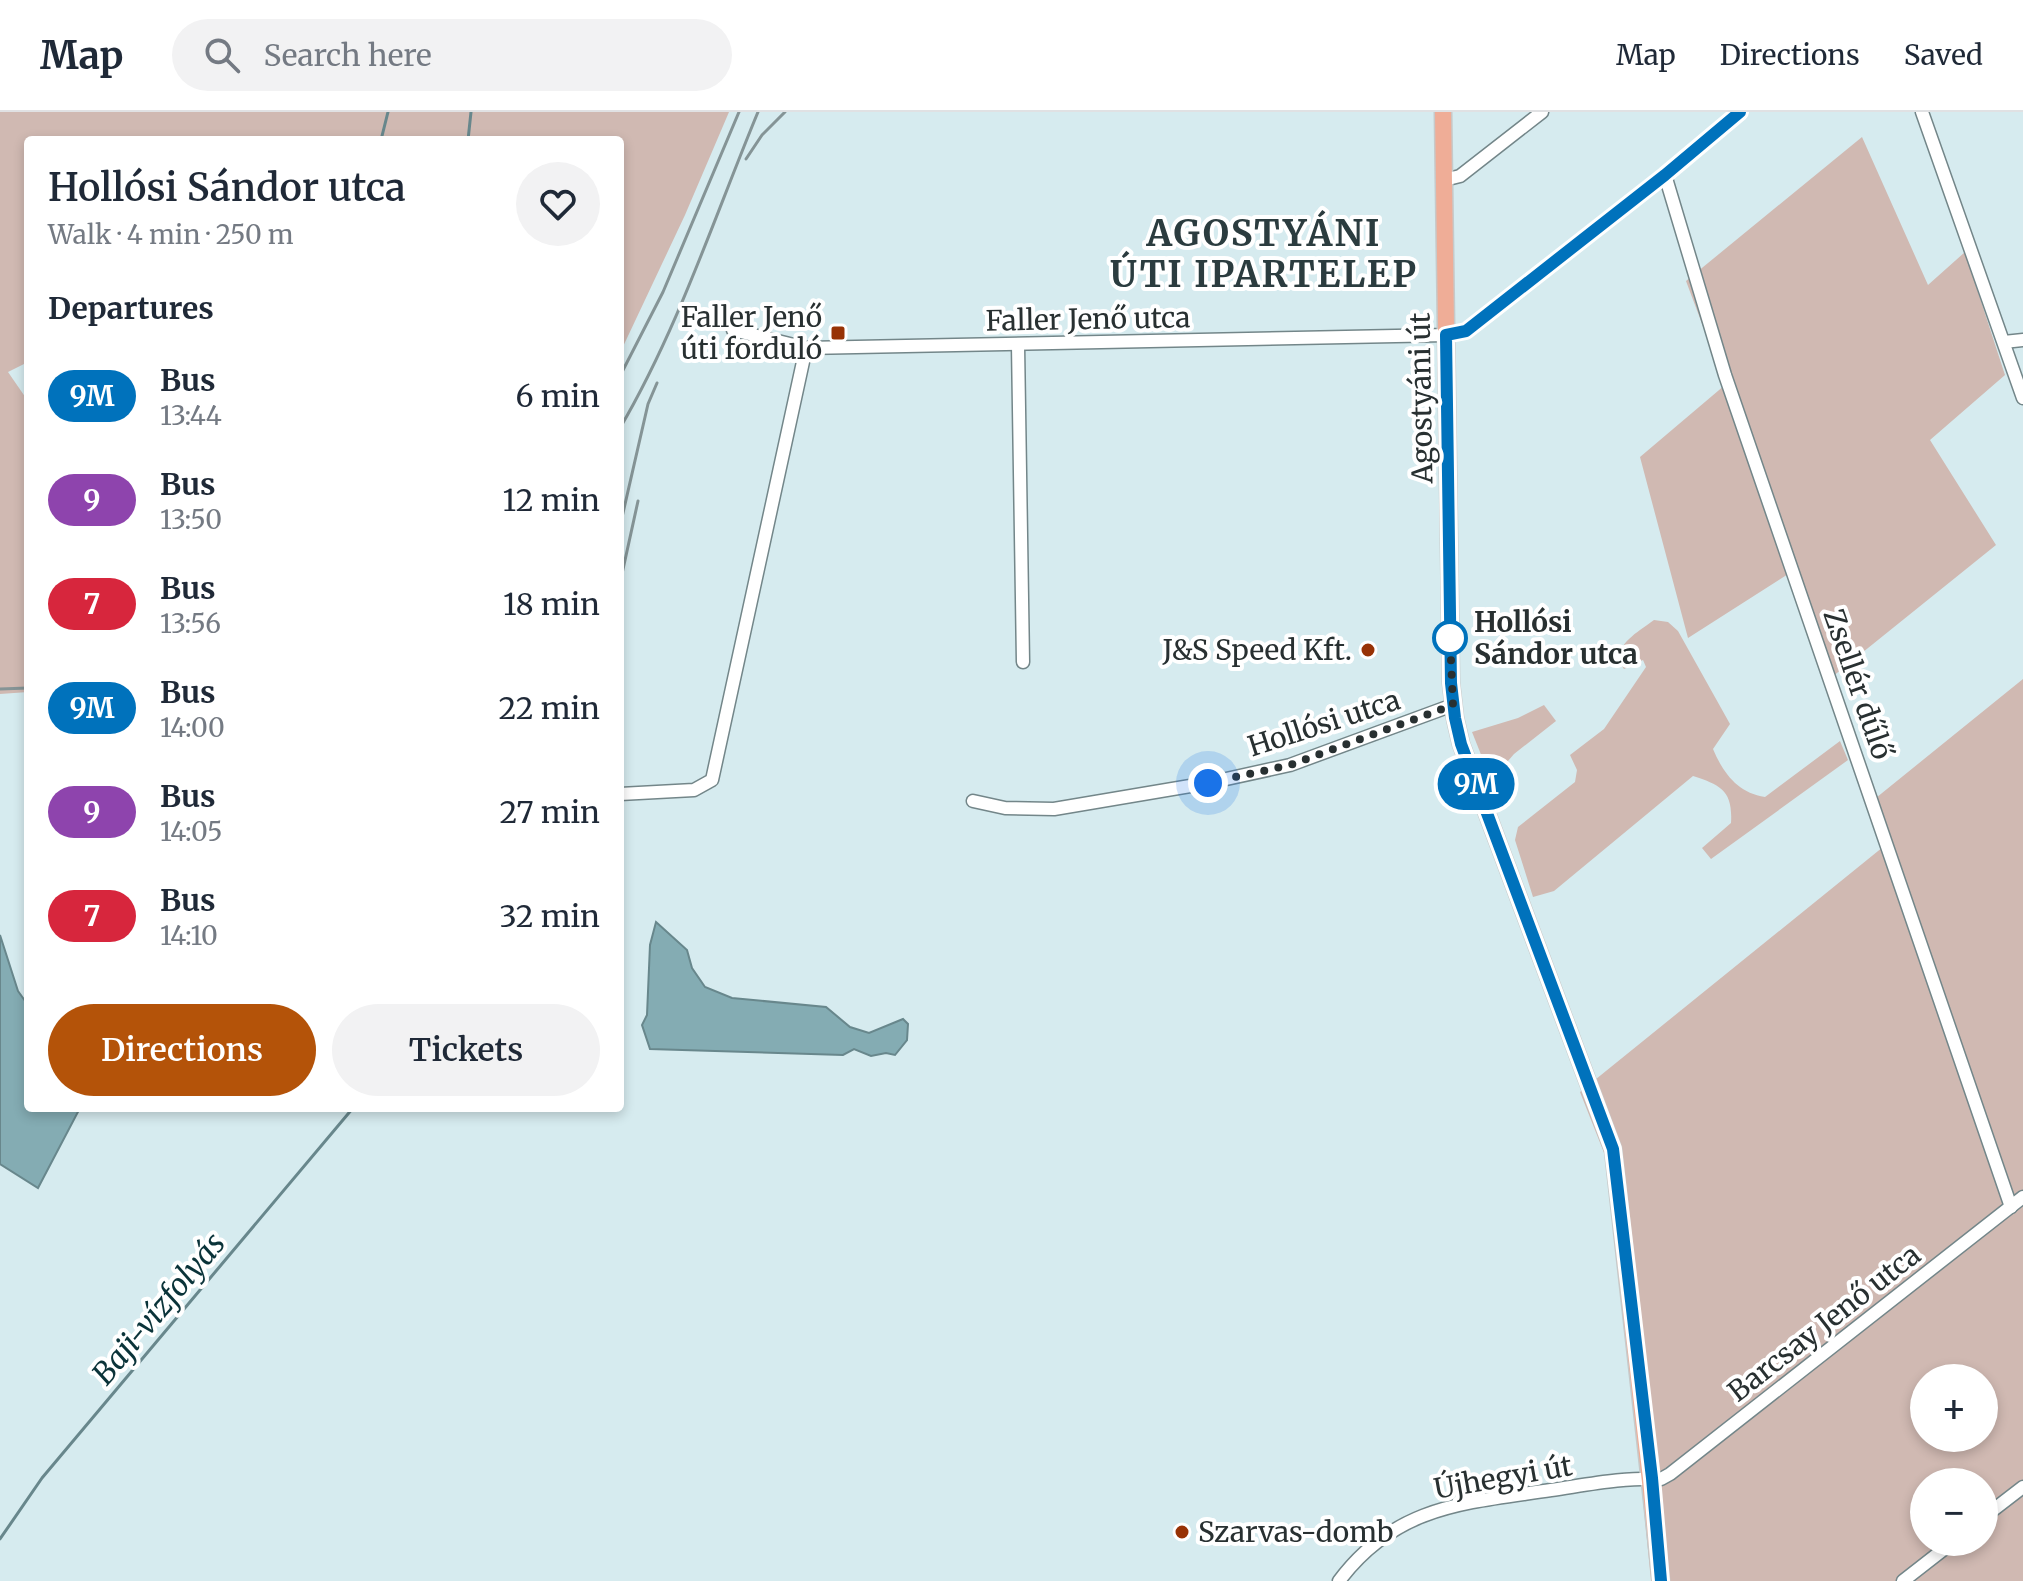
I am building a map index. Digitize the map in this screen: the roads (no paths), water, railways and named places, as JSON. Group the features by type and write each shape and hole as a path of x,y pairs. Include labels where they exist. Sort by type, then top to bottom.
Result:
{"main road":[{"name":"Agostyáni út","path":"1443,112 1453,705 1461,744 1613,1149 1652,1478 1661,1581"}],"street":[{"path":"1444,180 1460,176 1542,112"},
{"path":"1446,335 1466,331 1740,112"},
{"path":"1922,112 2023,398"},
{"name":"Zsellér dűlő","path":"1665,175 1725,375 2011,1207"},
{"name":"Faller Jenő utca","path":"733,330 806,348 1446,335"},
{"path":"2004,342 2023,340"},
{"path":"1018,345 1023,662"},
{"path":"624,794 694,790 712,780 806,348"},
{"name":"Hollósi utca","path":"973,801 1005,808 1054,809 1208,783 1290,765 1453,705"},
{"name":"Barcsay Jenő utca","path":"1652,1478 1661,1479 1670,1474 2023,1197"},
{"name":"Újhegyi út","path":"1339,1581 1353,1563 1380,1539 1437,1509 1652,1478"},
{"path":"1998,1506 2023,1487"},
{"path":"1903,1581 1935,1556"}],"water":[{"path":"656,922 687,950 692,968 705,987 732,998 826,1007 850,1027 869,1033 903,1019 908,1024 907,1040 895,1055 871,1056 854,1049 843,1055 650,1049 642,1025 647,1015 650,945"},
{"path":"0,935 18,991 24,999 24,1112 78,1112 38,1188 0,1164"}],"waterway":[{"path":"382,136 388,112"},
{"name":"Baji-vízfolyás","path":"468,136 471,112"},
{"name":"Baji-vízfolyás","path":"0,1539 42,1478 350,1112"}],"railway":[{"path":"624,368 663,292 739,112"},
{"path":"624,421 678,312 758,112"},
{"path":"746,159 762,135 785,112"},
{"path":"624,509 648,404 657,383"},
{"path":"624,565 638,501"},
{"path":"0,689 24,688"}],"place":[{"name":"Faller Jenő úti forduló","path":"838,333"},
{"name":"Hollósi Sándor utca","path":"1450,638"},
{"name":"J&S Speed Kft.","path":"1368,650"},
{"name":"Szarvas-domb","path":"1182,1532"}],"district":[{"name":"AGOSTYÁNI ÚTI IPARTELEP","path":"1264,254"}]}
